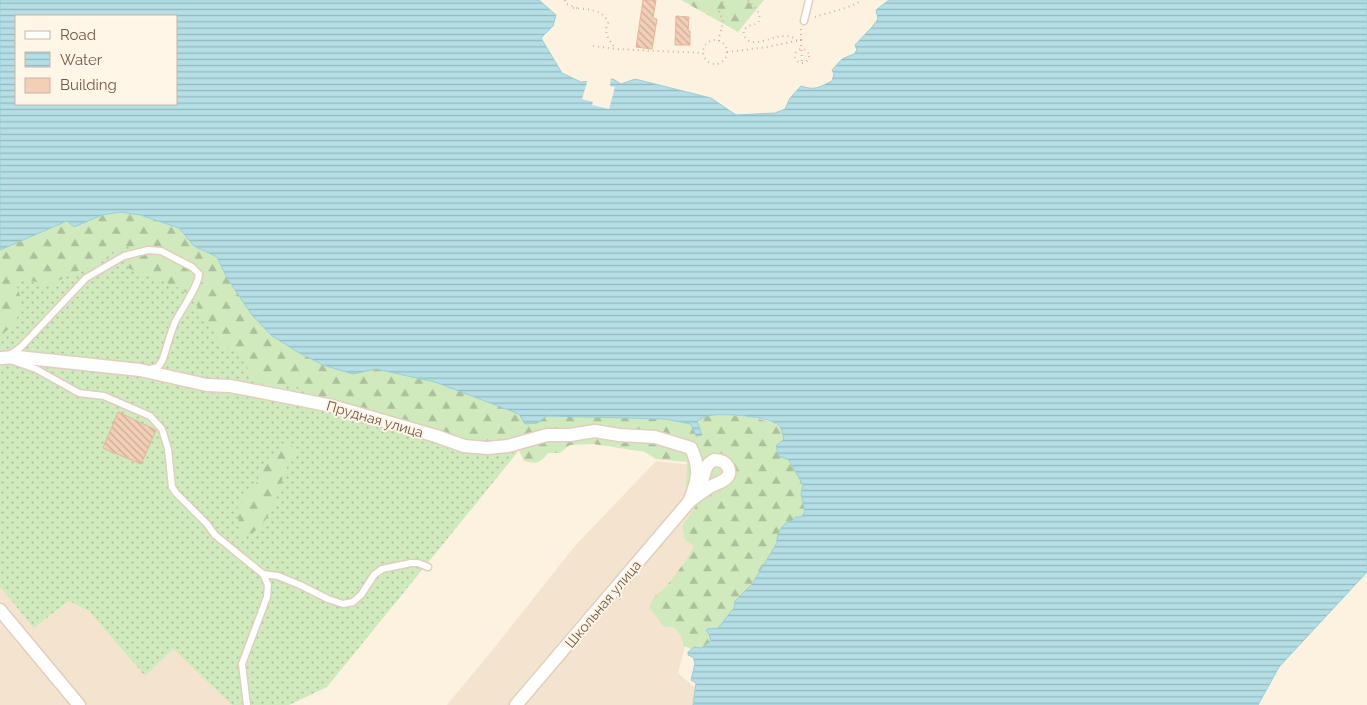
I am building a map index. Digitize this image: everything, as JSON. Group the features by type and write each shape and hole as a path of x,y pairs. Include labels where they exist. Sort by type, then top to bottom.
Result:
{"street":[{"name":"Прудная улица","path":"3,358 18,357 145,371 207,384 230,386 332,406 464,446 487,448 508,446 547,435 570,435 595,431 619,435 655,437 691,448 697,462 698,478 688,502"},
{"name":"Школьная улица","path":"516,705 688,502"},
{"path":"0,610 79,705"}],"lane":[{"path":"804,21 809,0"},
{"path":"3,358 21,348 86,278 124,256 148,250 162,251 192,267 199,274 198,282 184,303 175,322 166,351 158,366 145,371"},
{"path":"3,358 36,369 79,393 104,396 150,416 162,429 168,449 172,487 176,493 216,535 263,574 268,585 267,597 242,664 246,705"},
{"path":"263,574 278,576 328,600 343,604 353,602 361,595 374,575 382,570 418,563 428,567"}],"path":[{"path":"565,0 566,4 580,9"},
{"path":"719,41 719,34 723,28 723,19 719,12 724,0"},
{"path":"748,0 759,13 760,18 758,23 746,27 744,30 746,39 756,42 783,37 797,40"},
{"path":"802,63 801,23 836,10 847,8 862,0"},
{"path":"573,8 601,13 607,18 606,37 616,49"},
{"path":"727,52 801,40"},
{"path":"719,41 725,45 727,52 724,59 718,64 714,64 707,60 703,53 708,42 719,41"},
{"path":"593,46 616,49 703,53"},
{"path":"801,49 797,51 795,58 798,62 802,63"},
{"path":"801,49 808,51 809,56 808,60 802,63"}],"shaded area":[{"path":"656,461 741,470 690,627 678,673 700,692 696,705 447,705 574,547"},
{"path":"0,587 34,628 70,601 89,611 145,676 173,649 232,705 0,705"}],"green space":[{"path":"681,0 764,0 738,32"},
{"path":"121,212 140,215 179,228 194,246 217,257 227,278 252,315 353,374 376,369 435,382 519,414 525,424 537,423 547,416 665,419 691,424 705,416 729,415 750,417 775,423 783,433 789,460 803,485 801,494 805,512 780,532 777,543 752,584 735,601 734,608 718,628 708,629 711,641 701,648 694,647 691,649 684,646 681,636 675,628 663,626 649,607 654,597 666,587 687,559 694,546 685,540 682,526 696,506 686,486 687,462 656,459 645,452 593,444 570,445 560,453 548,453 538,462 528,462 524,461 515,443 477,447 314,396 288,383 278,389 269,386 252,375 236,349 222,348 215,332 207,323 192,297 180,288 130,269 125,263 137,252 127,246 108,254 98,266 80,270 48,286 30,280 15,280 21,300 20,313 8,330 0,336 0,250 67,221 74,227 102,215"},
{"path":"102,215 547,416 327,687 289,705 232,705 173,649 145,676 89,611 69,601 34,628 0,587 0,250"},
{"path":"288,444 296,448 266,519 260,527 248,536 239,532 238,507 255,486 261,472 271,457"}],"water":[{"path":"0,0 539,0 556,15 553,26 541,38 562,73 581,82 613,79 621,84 635,79 711,98 736,115 775,113 785,109 790,98 801,86 814,88 832,81 834,74 832,70 842,59 854,54 857,50 855,45 878,19 876,10 889,0 1367,0 1367,572 1279,667 1258,705 693,705 696,683 691,680 695,663 693,657 688,655 688,652 694,647 701,648 711,641 706,631 707,629 718,628 734,608 735,601 752,584 777,543 781,528 796,517 801,517 805,512 801,494 803,485 789,460 779,456 776,446 784,439 781,429 777,424 752,417 708,416 697,421 702,435 696,436 691,424 665,419 547,416 537,423 525,424 519,414 435,382 376,369 353,374 323,365 296,351 271,335 252,315 227,278 217,257 194,246 179,228 140,215 121,212 102,215 74,227 67,221 0,250"}],"pier":[{"path":"611,77 610,86 615,87 609,109 592,105 593,102 582,99 588,79"}],"building":[{"path":"643,0 656,0 653,18 657,19 652,49 636,47"},
{"path":"676,16 689,17 690,45 675,45"},
{"path":"118,412 156,430 141,464 103,448"}]}
